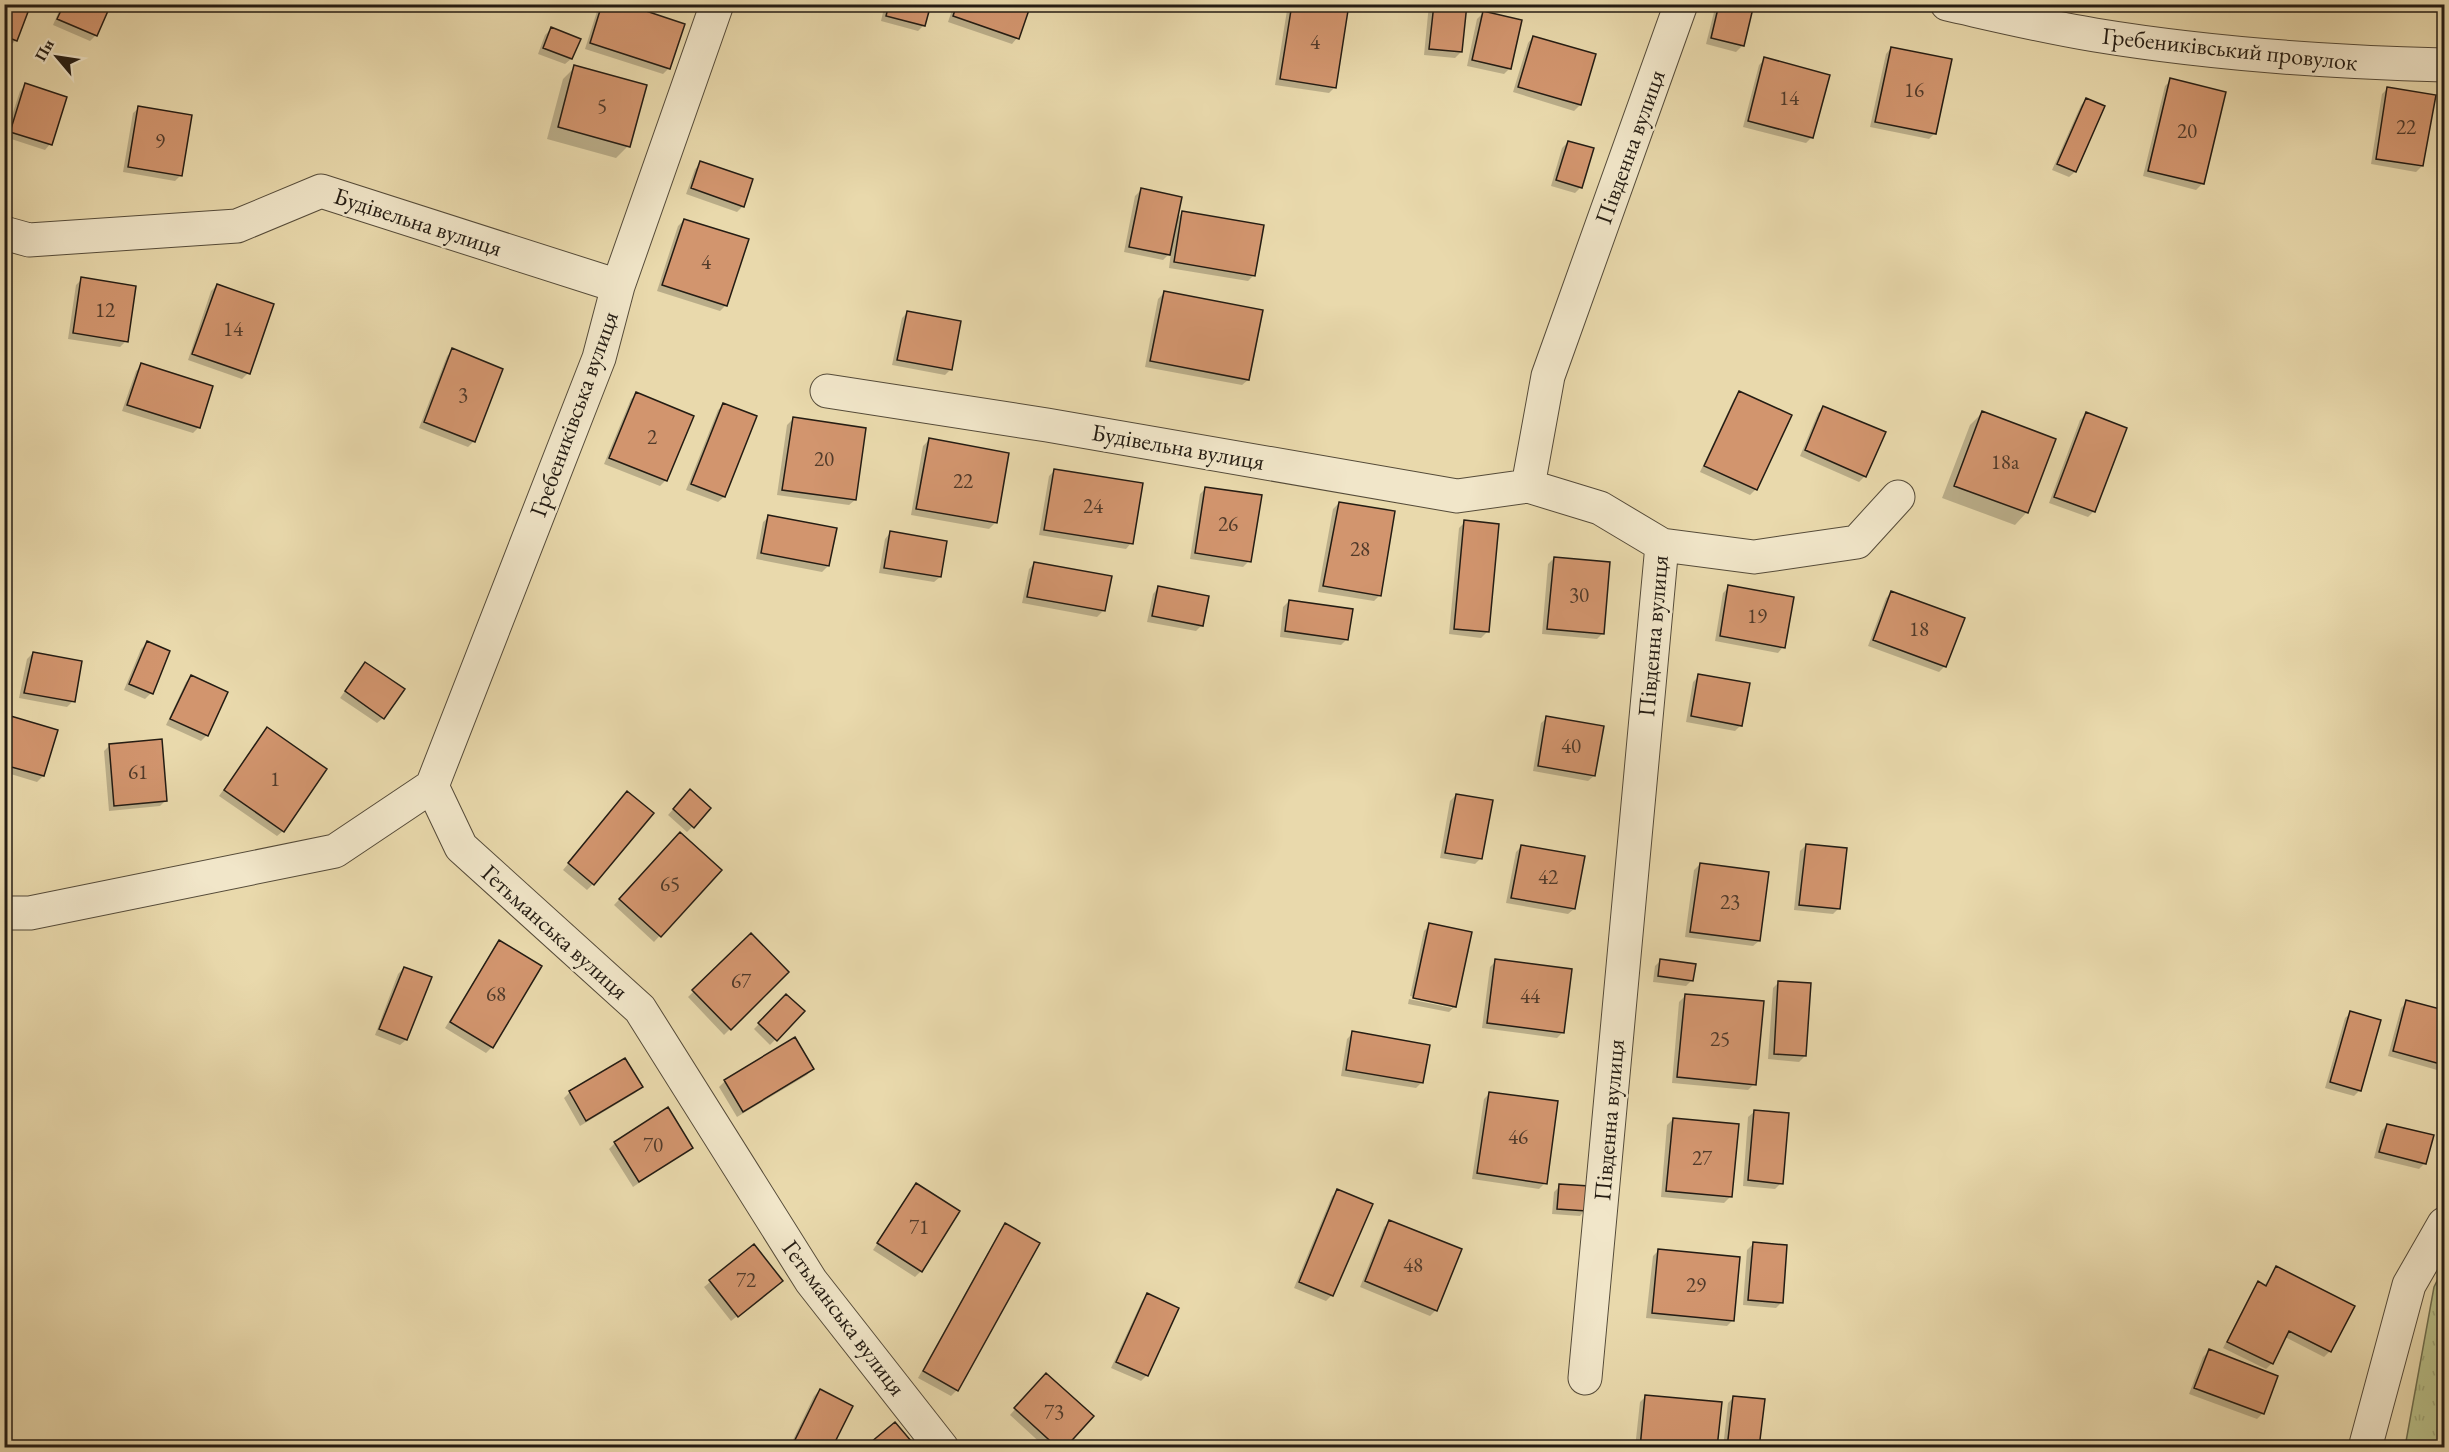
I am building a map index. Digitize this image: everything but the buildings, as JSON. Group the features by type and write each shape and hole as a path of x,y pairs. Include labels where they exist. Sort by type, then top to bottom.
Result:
{"street":[{"name":"Гребениківська вулиця","path":"432,786 599,358 618,286 717,4"},
{"name":"Південна вулиця","path":"1586,1378 1662,545 1600,508 1528,486 1548,376 1681,4"},
{"name":"Гребениківський провулок","path":"1947,4 2094,35 2242,55 2352,63 2445,65"},
{"name":"Будівельна вулиця","path":"4,233 29,240 237,226 321,191 618,286"},
{"name":"Будівельна вулиця","path":"827,392 1047,425 1457,496 1528,486"},
{"path":"1662,545 1754,557 1857,542 1898,497"},
{"path":"4,913 30,913 335,851 432,786"},
{"name":"Гетьманська вулиця","path":"432,786 461,847 640,1009 811,1281 942,1448"},
{"path":"2365,1448 2409,1285 2445,1224"}],"green space":[{"path":"2444,1267 2444,1447 2405,1447 2434,1287"}]}
